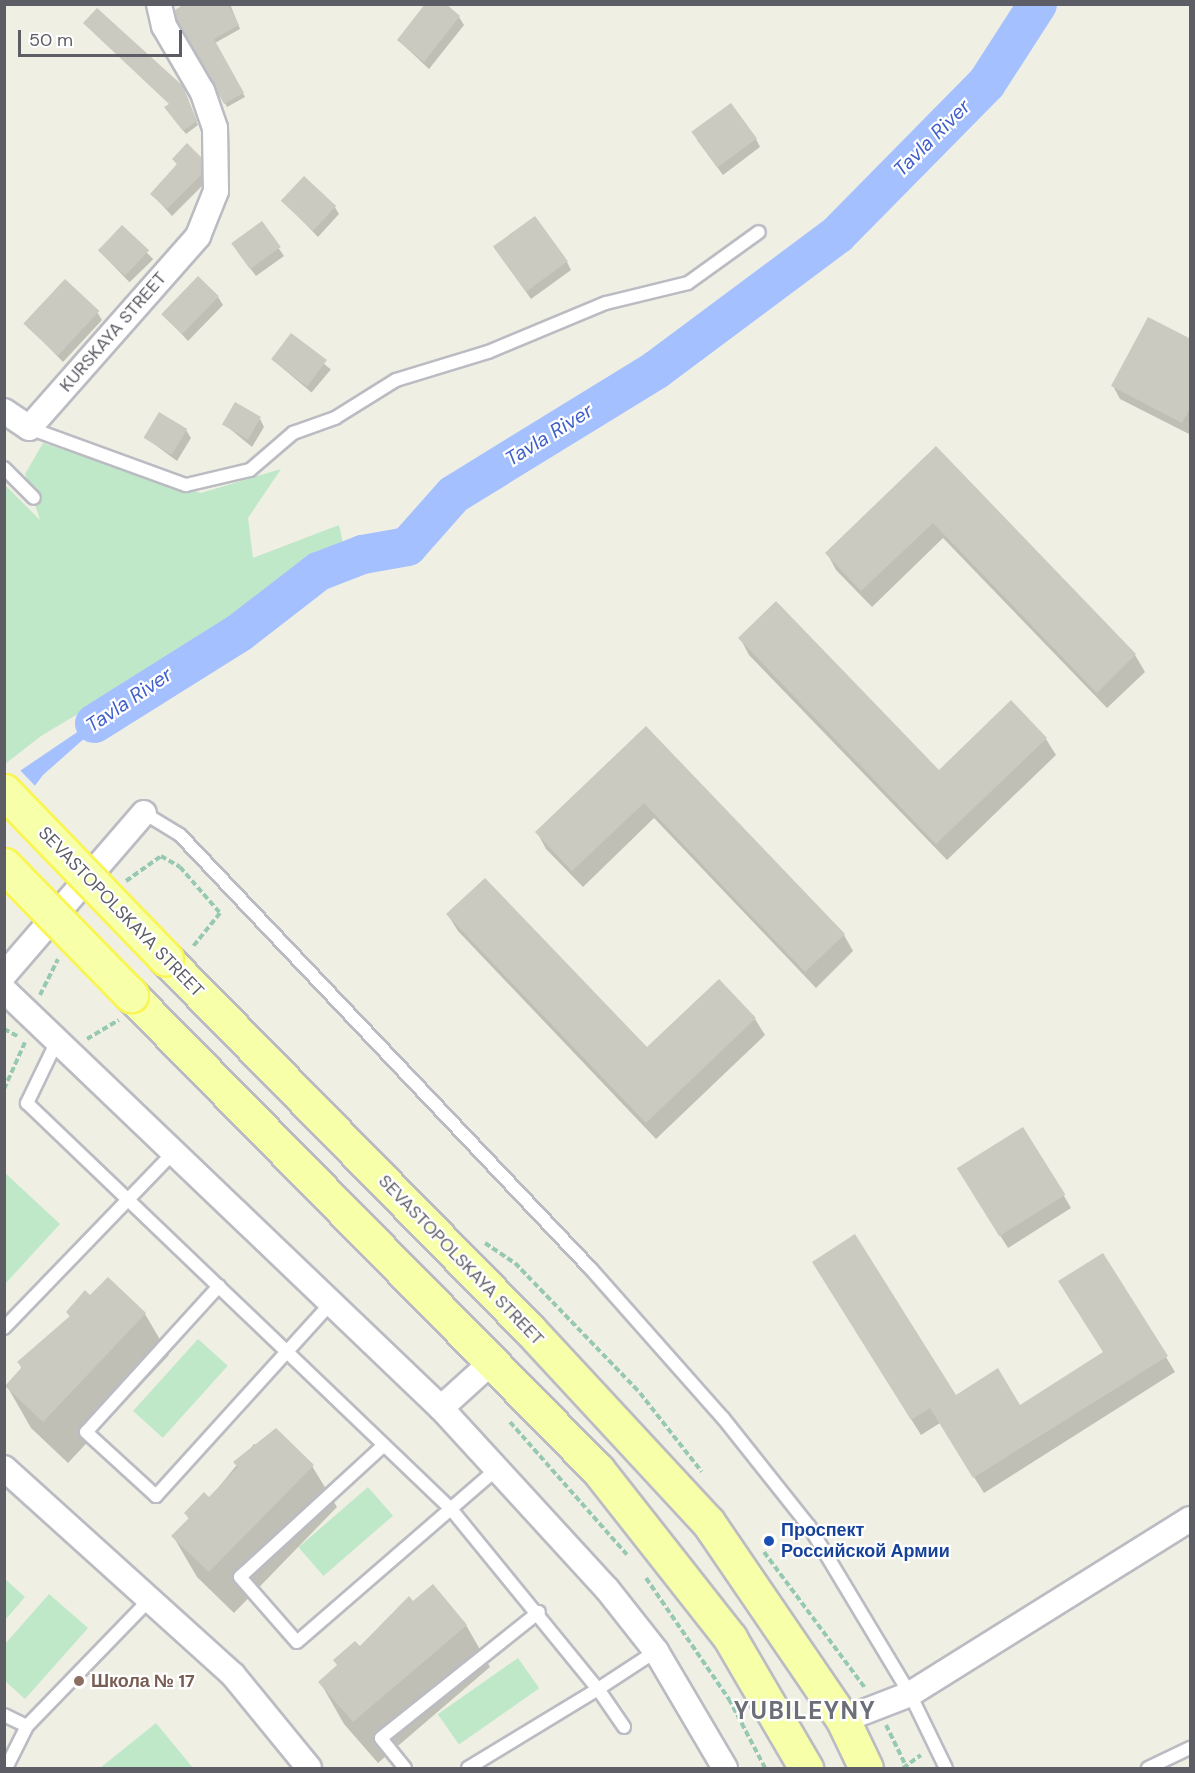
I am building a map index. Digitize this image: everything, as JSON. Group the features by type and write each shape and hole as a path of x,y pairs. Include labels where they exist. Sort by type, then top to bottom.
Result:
{"main road":[{"name":"SEVASTOPOLSKAYA STREET","path":"4,791 178,956 708,1522 843,1720 866,1768"},
{"path":"4,865 127,1006 494,1360 669,1555 730,1638 806,1768"}],"street":[{"name":"KURSKAYA STREET","path":"29,428 198,236 216,191 215,128 202,91 164,26 159,4"},
{"path":"4,411 29,428"},
{"path":"4,975 144,813"},
{"path":"4,990 68,1042 173,1153 441,1408 607,1589 656,1651 725,1768"},
{"path":"441,1408 494,1360"},
{"path":"4,1468 148,1601 233,1675 309,1768"},
{"path":"843,1720 910,1694 1191,1519"}],"lane":[{"path":"29,428 186,485 250,470 293,433 335,418 396,380 488,352 606,303 688,283 759,232"},
{"path":"4,468 34,498"},
{"path":"144,813 180,835 591,1269 723,1419 809,1527 910,1694 946,1768"},
{"path":"68,1042 27,1102 451,1509 539,1612 624,1727"},
{"path":"4,1328 173,1153"},
{"path":"219,1286 86,1432 156,1496 332,1302"},
{"path":"384,1445 240,1576 297,1642 497,1469"},
{"path":"6,1768 27,1726 148,1601"},
{"path":"405,1768 381,1738 539,1612"},
{"path":"468,1768 656,1651"},
{"path":"4,1715 27,1726"},
{"path":"1148,1768 1191,1748"}],"path":[{"path":"178,956 220,913"},
{"path":"68,1042 127,1006"}],"green space":[{"path":"43,443 201,493 281,469 248,518 253,558 339,525 343,543 216,631 41,736 5,764 5,485 40,520 25,474"},
{"path":"4,1172 60,1224 5,1284 4,1284"},
{"path":"198,1339 228,1366 163,1438 133,1411"},
{"path":"368,1487 393,1516 323,1576 299,1547"},
{"path":"5,1579 25,1597 5,1620"},
{"path":"49,1594 88,1628 25,1699 5,1681 5,1644"},
{"path":"518,1658 539,1688 459,1745 438,1714"},
{"path":"156,1723 193,1768 100,1768"}],"water":[{"path":"138,691 43,775 5,825 5,781"}],"pier":[{"path":"17,767 37,788 4,828 4,777"}],"building":[{"path":"184,4 228,4 239,25 214,39 244,93 224,104 177,21 175,10"},
{"path":"425,4 446,4 460,16 424,62 397,40"},
{"path":"97,8 183,86 197,121 183,131 164,107 169,104 83,23"},
{"path":"731,103 757,139 717,167 691,132"},
{"path":"187,143 201,157 201,175 167,209 150,194 177,164 172,159"},
{"path":"304,176 336,206 313,231 281,201"},
{"path":"535,216 568,261 526,292 493,247"},
{"path":"262,221 281,247 250,269 231,243"},
{"path":"122,225 149,250 125,276 98,251"},
{"path":"198,276 219,296 182,334 161,314"},
{"path":"65,279 99,311 58,356 23,324"},
{"path":"1148,317 1191,339 1191,407 1182,423 1111,386"},
{"path":"291,333 327,360 307,386 271,359"},
{"path":"235,402 261,417 248,440 222,425"},
{"path":"159,412 187,429 172,455 144,438"},
{"path":"936,446 1136,654 1097,693 933,523 861,591 825,553"},
{"path":"776,601 939,770 1011,700 1047,738 936,844 738,638"},
{"path":"646,726 845,934 805,972 644,803 572,871 535,832"},
{"path":"485,878 647,1047 719,979 756,1018 646,1123 446,914"},
{"path":"1023,1127 1065,1195 999,1236 957,1168"},
{"path":"855,1234 956,1395 998,1368 1020,1405 1103,1352 1058,1281 1103,1253 1168,1356 973,1478 930,1408 911,1420 812,1262"},
{"path":"108,1277 146,1313 43,1422 5,1386 22,1367 17,1362 70,1316 66,1312 85,1290 90,1295"},
{"path":"276,1428 314,1465 209,1572 171,1536 189,1518 184,1513 204,1492 209,1497 238,1467 233,1462"},
{"path":"433,1584 467,1625 353,1722 318,1682 337,1665 333,1660 355,1641 360,1646 409,1596 413,1601"}],"waterway":[{"name":"Tavla River","path":"94,723 239,632 318,571 362,554 407,546 453,494 656,369 837,234 986,83 1037,4"}],"place":[{"name":"Проспект Российской Армии","path":"769,1541"},
{"name":"Школа № 17","path":"79,1681"}],"district":[{"name":"YUBILEYNY","path":"805,1711"}]}
